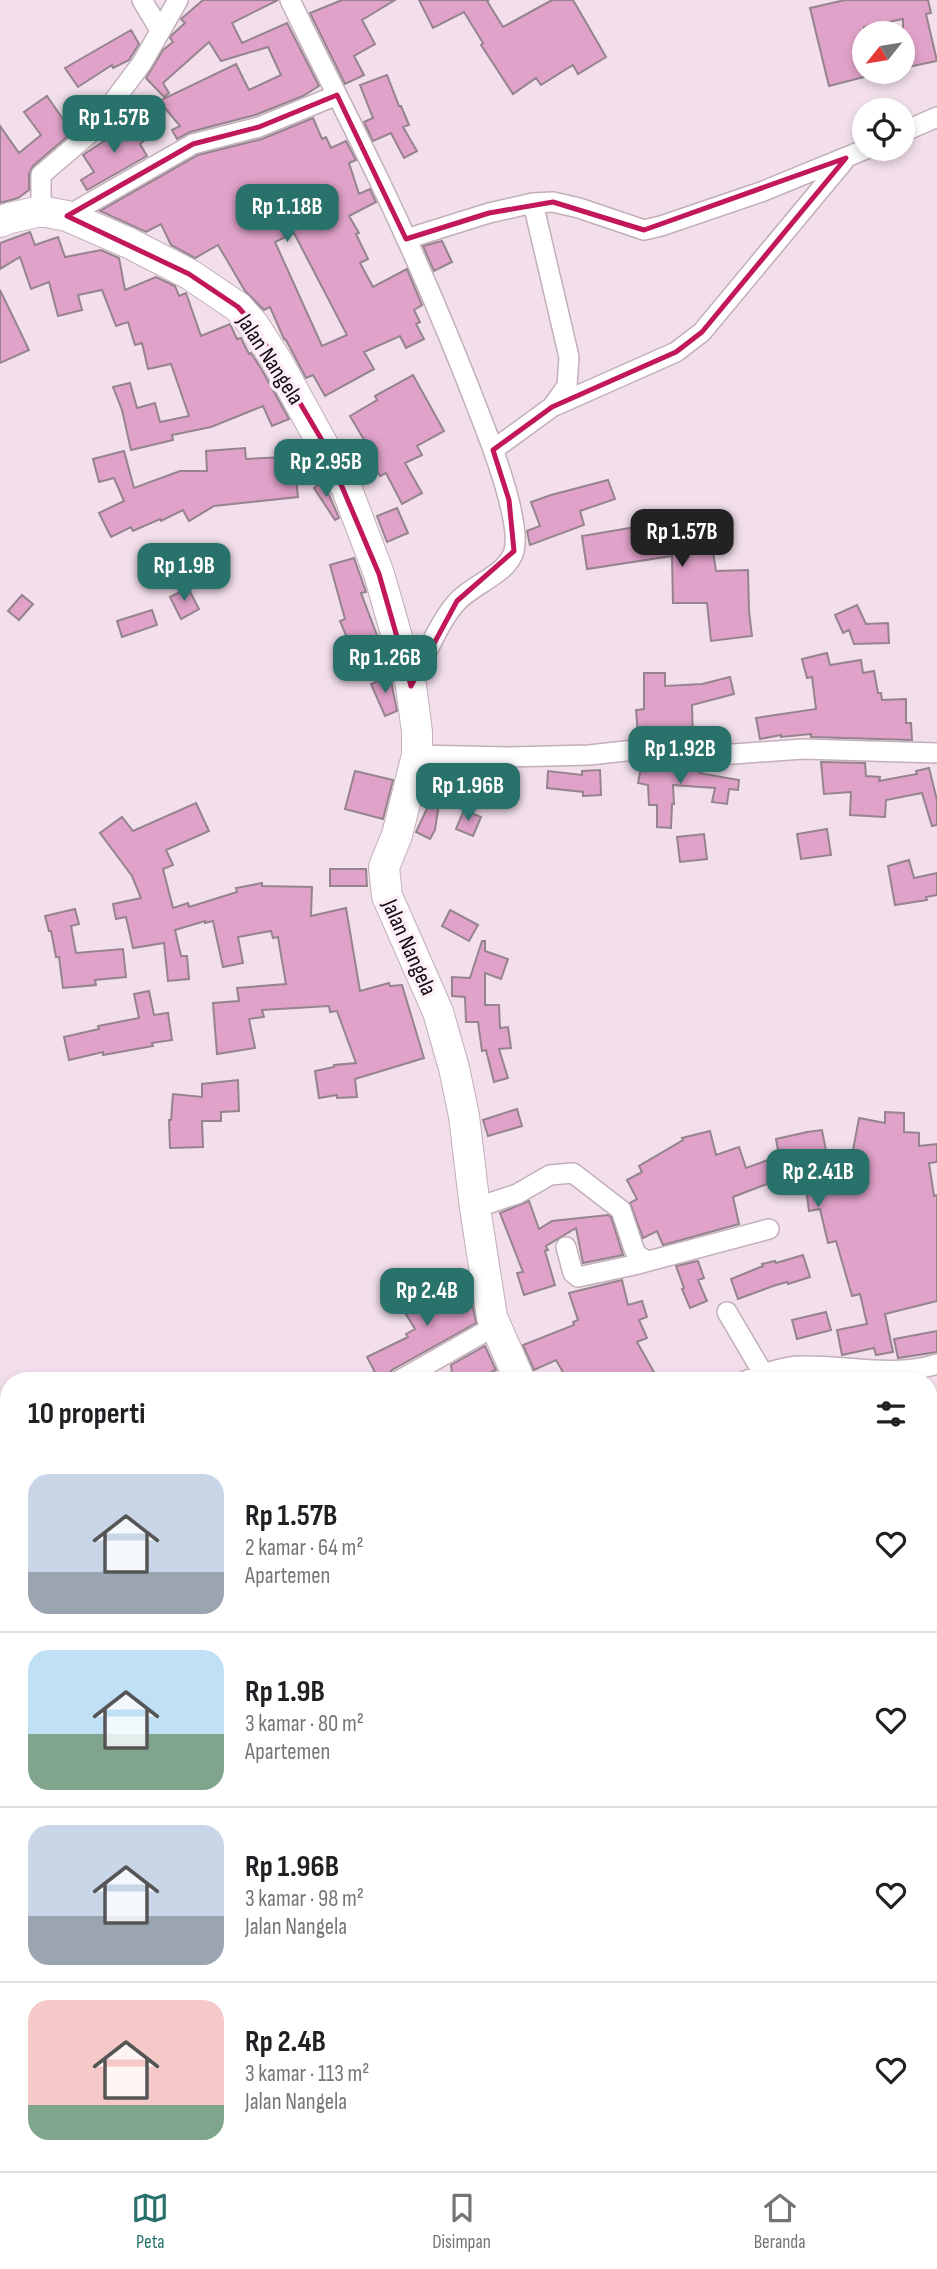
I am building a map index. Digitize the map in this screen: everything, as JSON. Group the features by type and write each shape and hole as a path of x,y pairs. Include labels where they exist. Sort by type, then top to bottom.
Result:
{"main road":[{"path":"0,222 54,213"},
{"name":"Jalan Nangela","path":"54,213 129,243 189,274 238,307 254,325 278,361 346,487 379,574 411,686 417,732 417,754 397,835 384,867 384,884 387,897 438,1012 454,1068 464,1116 488,1297 495,1326 516,1372"}],"street":[{"path":"142,0 160,30"},
{"path":"177,0 142,63 89,134 41,175 54,213 193,144 259,127 337,95"},
{"path":"290,0 406,239 456,350 509,500 514,551 508,563 457,601 411,686"},
{"path":"915,127 937,117"},
{"path":"406,239 489,212 553,202 644,230 761,192 852,155"},
{"path":"493,450 552,407 676,352 702,332 846,158"},
{"path":"533,203 569,358 567,386 552,407"},
{"path":"417,754 506,757 589,755 635,750 733,754 803,749 937,753"},
{"path":"475,1208 504,1199 550,1175 578,1175 621,1210 634,1250 646,1260"},
{"path":"566,1247 573,1273 578,1277 769,1229"},
{"path":"727,1312 752,1372"},
{"path":"414,1372 495,1326"},
{"path":"775,1372 793,1367 906,1370 937,1364"}],"highlighted area":[{"path":"337,95 406,239 489,213 553,202 644,230 846,158 702,332 676,352 552,407 493,450 509,500 514,551 457,601 411,686 379,574 323,442 254,325 238,307 189,274 67,216 193,144 259,127"}],"building":[{"path":"203,0 278,0 232,23 242,43 287,23 319,86 303,96 255,115 190,132 177,139 172,130 180,126 159,101 236,64 249,90 281,75 268,47 221,61 209,42 163,83 169,93 164,97 146,78 163,50 173,42 170,38 172,35 185,23 181,19"},
{"path":"342,0 395,0 362,20 375,44 354,56 364,75 345,84 310,13"},
{"path":"419,0 489,0 487,1 503,27 552,0 573,0 606,57 578,74 573,65 541,85 536,78 513,94 481,45 483,43 464,12 433,28"},
{"path":"845,0 928,0 931,13 926,14 937,61 915,66 915,21 852,21 852,80 829,86 810,8"},
{"path":"131,30 139,44 129,60 113,68 112,65 78,87 65,68"},
{"path":"387,75 409,125 403,127 417,151 404,158 391,133 373,141 364,122 373,118 360,85"},
{"path":"47,96 65,122 69,120 76,129 33,166 29,174 29,190 18,198 0,203 0,126 19,153 41,135 24,112"},
{"path":"313,118 322,139 326,137 331,148 346,141 356,160 349,163 359,194 370,189 376,202 349,216 359,233 356,234 368,259 360,263 373,287 407,269 422,305 414,310 420,322 416,324 424,339 406,348 400,336 364,352 374,369 325,396 313,375 306,378 270,307 264,310 245,291 218,245 195,258 171,245 161,224 146,232 100,211 198,155 262,139","holes":["294,233 347,335 322,346 275,242"]},
{"path":"133,122 145,140 140,144 147,156 87,190 81,180 94,172 83,155"},
{"path":"30,232 35,245 58,237 65,257 101,250 119,258 125,290 156,277 175,286 179,296 186,293 201,336 230,324 237,339 241,338 262,370 289,419 272,426 263,406 211,427 172,435 173,440 131,450 122,410 113,387 130,383 137,408 155,403 160,422 189,416 171,364 148,369 142,343 135,345 128,322 116,326 102,290 78,295 82,310 58,316 49,282 31,289 20,257 0,269 0,243"},
{"path":"442,241 452,262 434,271 423,246"},
{"path":"0,290 29,350 0,363"},
{"path":"413,375 444,431 417,446 422,455 405,463 422,493 402,504 386,473 380,476 362,446 366,443 350,416 377,400 375,396"},
{"path":"245,448 246,459 285,457 286,480 296,479 298,497 214,506 189,521 183,510 161,521 160,519 133,531 131,527 111,537 99,513 124,501 114,478 99,482 93,459 124,451 134,488 180,471 207,471 206,451"},
{"path":"608,480 615,499 580,511 584,525 530,545 527,531 540,526 531,502"},
{"path":"323,481 339,518 335,520 314,488"},
{"path":"397,508 408,533 387,542 377,516"},
{"path":"707,515 716,571 748,570 752,636 711,641 707,603 673,603 672,556 587,569 582,536"},
{"path":"354,558 366,592 361,593 381,646 355,657 340,621 345,619 330,565"},
{"path":"188,588 199,609 181,619 170,597"},
{"path":"22,595 33,604 19,620 8,611"},
{"path":"857,605 866,624 888,623 889,643 854,644 849,630 843,633 835,615"},
{"path":"152,610 157,625 122,637 117,621"},
{"path":"827,653 830,665 861,660 863,673 874,671 882,700 906,699 906,723 911,723 912,740 811,737 811,734 760,739 756,718 816,709 812,677 807,678 802,659"},
{"path":"644,673 665,673 665,686 702,684 730,677 734,694 692,705 693,740 646,738 646,734 638,734 636,710 644,709"},
{"path":"390,676 397,711 385,716 371,684"},
{"path":"821,762 865,763 866,776 880,777 879,781 917,774 916,771 929,768 937,800 937,825 932,826 922,793 886,800 885,817 850,815 851,792 824,794"},
{"path":"642,763 700,765 699,773 739,780 738,790 729,789 727,804 712,802 715,788 673,785 671,828 657,827 657,805 649,805 648,785 638,783"},
{"path":"600,770 601,795 583,796 583,792 547,788 548,771 582,775 582,771"},
{"path":"355,771 393,780 383,819 345,809"},
{"path":"429,781 442,783 435,830 430,839 416,832 432,798 425,796"},
{"path":"196,803 209,831 166,850 173,865 163,869 173,908 188,903 189,907 237,892 236,888 262,883 262,886 312,887 311,916 346,908 360,991 389,983 390,986 402,985 424,1058 355,1079 357,1097 337,1098 337,1095 319,1098 315,1071 334,1065 356,1063 337,1011 330,1012 329,1006 262,1010 264,1017 249,1019 255,1048 217,1054 213,1003 239,1001 237,988 286,984 278,937 273,938 271,931 238,937 243,963 223,967 213,921 175,930 181,956 187,956 189,979 168,981 164,943 133,948 126,917 116,919 113,904 141,898 132,876 100,833 122,817 133,831"},
{"path":"464,810 481,817 473,836 456,829"},
{"path":"827,829 831,855 801,859 797,834"},
{"path":"704,834 707,859 680,862 677,837"},
{"path":"909,860 914,878 937,873 937,895 926,897 927,900 895,905 888,866"},
{"path":"330,869 366,869 367,886 330,886"},
{"path":"75,909 79,924 71,926 76,953 123,949 126,977 95,980 96,985 63,988 59,957 56,957 45,916"},
{"path":"450,910 478,925 469,941 442,926"},
{"path":"482,941 485,941 485,951 508,959 501,979 485,973 485,1005 499,1005 500,1028 508,1027 511,1048 499,1049 508,1078 494,1082 486,1050 482,1051 478,1022 466,1022 465,997 452,996 452,977 470,978"},
{"path":"149,991 154,1015 168,1013 172,1040 152,1043 153,1046 103,1055 103,1052 69,1060 64,1037 99,1029 98,1026 139,1018 134,994"},
{"path":"238,1080 239,1111 221,1112 221,1121 202,1121 203,1147 170,1148 169,1120 173,1094 202,1097 202,1084"},
{"path":"517,1109 522,1126 488,1136 483,1120"},
{"path":"885,1112 904,1113 904,1132 919,1133 919,1146 937,1144 937,1162 929,1163 934,1196 937,1195 937,1301 885,1314 893,1352 876,1355 874,1348 842,1355 837,1330 867,1324 860,1294 852,1296 836,1241 828,1243 820,1209 809,1211 803,1164 771,1171 775,1181 733,1197 739,1224 663,1245 657,1231 643,1238 630,1203 637,1199 627,1180 642,1172 639,1166 683,1140 682,1138 710,1131 716,1155 739,1147 746,1168 779,1156 776,1139 807,1132 822,1130 826,1151 853,1150 859,1118 885,1123"},
{"path":"529,1201 539,1229 552,1221 608,1215 611,1217 623,1255 583,1263 576,1228 546,1246 555,1285 524,1295 517,1273 523,1272 500,1213"},
{"path":"803,1255 810,1277 773,1286 738,1299 731,1279 763,1266 762,1264"},
{"path":"698,1261 704,1278 698,1280 707,1301 690,1308 676,1266"},
{"path":"622,1280 628,1305 642,1301 647,1317 639,1320 647,1338 637,1342 654,1372 563,1372 556,1360 534,1370 523,1345 574,1325 573,1322 578,1320 569,1293"},
{"path":"437,1284 444,1299 469,1288 476,1323 391,1372 375,1372 367,1357 408,1337 406,1334 415,1329 404,1311 421,1299 418,1293"},
{"path":"826,1312 831,1330 797,1339 792,1320"},
{"path":"937,1331 937,1352 898,1358 894,1339"},
{"path":"485,1346 496,1370 452,1372 451,1365"}]}
